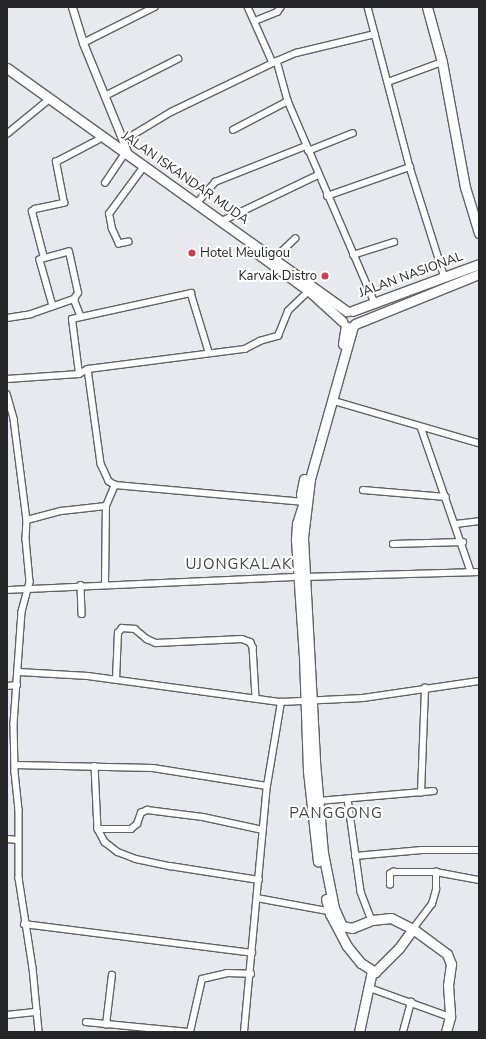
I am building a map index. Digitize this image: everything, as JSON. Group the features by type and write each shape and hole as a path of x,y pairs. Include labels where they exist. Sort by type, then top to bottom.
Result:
{"main road":[{"path":"427,7 442,62 464,180 479,233"},
{"name":"JALAN ISKANDAR MUDA","path":"7,68 125,154 350,311"},
{"name":"JALAN ISKANDAR MUDA","path":"7,75 98,140 125,154 142,169 309,291 349,324"},
{"name":"JALAN NASIONAL","path":"350,311 445,278 479,264"},
{"name":"JALAN NASIONAL","path":"349,324 479,274"},
{"path":"301,577 307,493 334,401 349,324 342,315 350,311 358,318 349,324 303,485 301,495 304,502 296,533 301,577 309,700 322,854 338,922 348,928 372,920 391,918 413,929 448,956 450,1017 446,1032"},
{"path":"309,700 311,813 314,845 328,911 347,946 361,963 372,971 378,970 407,939 413,929"},
{"path":"359,1032 370,988 372,971"}],"street":[{"path":"72,7 82,42 106,96 123,141 125,154 105,183"},
{"path":"82,42 155,7"},
{"path":"248,7 275,62 288,101 326,196 375,303"},
{"path":"255,21 277,12 281,7"},
{"path":"368,7 410,167 445,278"},
{"path":"123,141 171,112 296,53 375,34"},
{"path":"106,96 178,59"},
{"path":"388,82 442,62"},
{"path":"233,130 288,101"},
{"path":"7,134 46,102"},
{"path":"197,203 215,182 307,148 353,133"},
{"path":"44,258 32,212 36,209 64,203 56,162 98,140"},
{"path":"326,196 410,167"},
{"path":"129,242 119,244 112,229 109,214 142,169"},
{"path":"222,221 289,191 318,175"},
{"path":"275,258 295,239"},
{"path":"353,255 394,242"},
{"path":"7,318 53,306 74,299 78,293 69,252 40,260 53,306"},
{"path":"7,379 79,374 88,369 209,352 245,349 260,341 278,336 288,311 309,291"},
{"path":"79,374 71,322 75,317 191,293 209,352"},
{"path":"74,299 81,316"},
{"path":"88,369 101,464 109,481 115,485 304,502"},
{"path":"7,394 14,419 27,520 28,589 22,612 17,685 14,772 24,924 33,968 39,1032"},
{"path":"334,401 479,443"},
{"path":"421,427 463,542 471,571"},
{"path":"105,584 106,506 115,485"},
{"path":"364,490 446,497"},
{"path":"27,520 61,511 106,506"},
{"path":"456,524 479,521"},
{"path":"393,544 463,542"},
{"path":"7,590 105,584 471,571 479,572"},
{"path":"81,585 82,614"},
{"path":"116,680 118,633 122,628 135,628 147,639 156,642 242,639 250,642 253,647 256,698"},
{"path":"19,672 116,680 281,702 363,698 479,680"},
{"path":"7,686 17,685"},
{"path":"420,792 425,688"},
{"path":"244,1032 251,974 267,786 281,702"},
{"path":"15,765 153,768 267,786"},
{"path":"94,766 98,829 105,842 128,856 259,880"},
{"path":"7,773 14,772"},
{"path":"318,801 434,791"},
{"path":"348,799 361,892 372,920"},
{"path":"98,829 131,829 137,824 142,812 147,810 203,817 263,830"},
{"path":"7,839 18,840"},
{"path":"355,856 422,850 479,850"},
{"path":"390,885 391,872 436,872 479,880"},
{"path":"413,929 432,904 436,890 436,872"},
{"path":"257,898 328,911"},
{"path":"24,924 252,953"},
{"path":"86,1022 110,1028 190,1032 202,979 227,973 251,974"},
{"path":"110,1028 112,975"},
{"path":"370,988 450,1017"},
{"path":"402,1032 411,1002"},
{"path":"7,1015 37,1012"}],"place":[{"name":"Hotel Meuligou","path":"192,253"},
{"name":"Karvak Distro","path":"325,276"}],"district":[{"name":"UJONGKALAK","path":"239,565"},
{"name":"PANGGONG","path":"336,814"}]}
